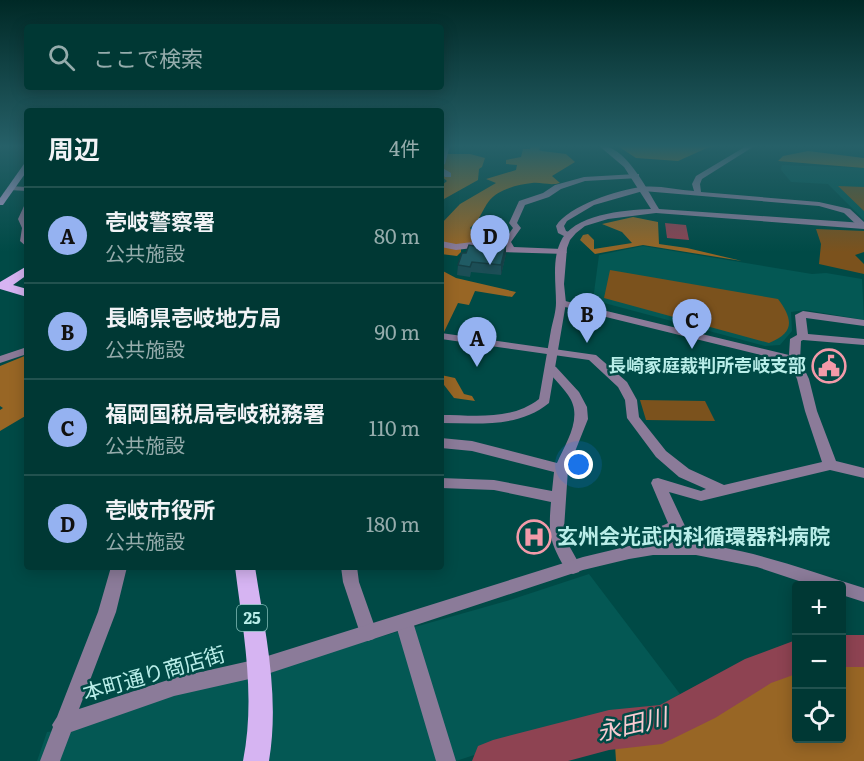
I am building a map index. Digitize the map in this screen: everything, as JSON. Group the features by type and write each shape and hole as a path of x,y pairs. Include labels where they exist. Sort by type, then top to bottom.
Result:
{"main road":[{"path":"2,199 17,181"},
{"path":"1,286 24,272"},
{"path":"1,286 24,292"},
{"name":"25","path":"245,570 264,705 261,741 256,761"}],"street":[{"path":"510,249 507,242 517,228 513,224 522,202 546,195 558,187 579,181"},
{"path":"638,181 656,211"},
{"path":"698,181 696,184 698,194"},
{"path":"12,188 24,189"},
{"path":"569,235 562,233 560,226 564,219 585,205 603,198 643,189 819,204 847,212 863,226"},
{"path":"444,419 506,417 529,412 544,400 552,369 561,303 559,293 564,242 569,235 599,219 656,211 863,226"},
{"path":"444,245 456,248 474,244 562,252"},
{"path":"561,303 794,360"},
{"path":"803,337 800,315 803,314 864,323"},
{"path":"444,336 582,355 597,361 630,394 633,418 661,454 684,473 723,491"},
{"path":"830,465 803,380 794,360 796,339 803,337 864,342"},
{"path":"0,360 24,351"},
{"path":"552,369 575,394 581,407 582,419 561,469 556,529 559,543 573,567"},
{"path":"444,443 472,446 561,469"},
{"path":"652,548 652,540 657,535 677,526 658,483 700,496 830,465 864,473"},
{"path":"444,483 494,485 558,498"},
{"name":"本町通り商店街","path":"62,725 174,687 258,668 573,567 652,548 680,548 728,556 774,566 822,581"},
{"path":"50,761 107,612 118,570"},
{"path":"349,570 351,582 368,633"},
{"path":"846,589 864,595"},
{"path":"404,622 446,761"}],"shaded area":[{"path":"447,181 477,181 444,199 444,184"},
{"path":"490,181 557,181 560,183 527,184 509,188 497,194 489,201 470,228 481,242 461,245 461,252 457,256 444,254 444,221 460,204 496,183"},
{"path":"790,181 864,181 864,220 828,184"},
{"path":"838,186 864,187 864,211"},
{"path":"633,217 658,222 659,244 742,261 643,245 595,254 580,240 583,235 588,234 594,240 594,249 632,243 622,232 602,224"},
{"path":"665,223 686,225 689,240 667,238"},
{"path":"816,229 864,231 864,252 855,255 864,264 864,274 819,264 821,244"},
{"path":"643,246 812,274 826,273 862,279 864,320 806,310 791,312 792,331 780,345 765,346 593,300 599,255"},
{"path":"610,270 778,299 787,313 789,325 783,335 769,343 604,298"},
{"path":"444,272 456,278 516,292 512,297 475,291 469,305 458,303 444,332"},
{"path":"24,356 24,417 0,431 0,410 3,408 0,406 0,366"},
{"path":"444,376 455,378 464,394 472,396 475,401 454,398 444,385"},
{"path":"640,400 705,401 715,421 646,420"},
{"path":"589,574 680,694 657,713 580,720 456,761 37,761 47,732 66,730 129,704 323,653 510,600"},
{"path":"846,657 864,658 864,761 616,761 615,745 664,731 701,717 784,667 792,665 792,743 846,743"}],"building":[{"path":"476,241 506,245 501,265 472,262 470,267 458,265 462,253 466,253 469,245 474,246"}],"waterway":[{"name":"永田川","path":"846,651 864,651"},
{"name":"永田川","path":"493,761 609,730 662,724 701,705 758,671 792,658"}],"place":[{"name":"壱岐市役所","path":"490,265"},
{"name":"長崎県壱岐地方局","path":"587,343"},
{"name":"福岡国税局壱岐税務署","path":"692,349"},
{"name":"長崎家庭裁判所壱岐支部","path":"829,366"},
{"name":"壱岐警察署","path":"477,367"},
{"name":"玄州会光武内科循環器科病院","path":"534,537"}]}
